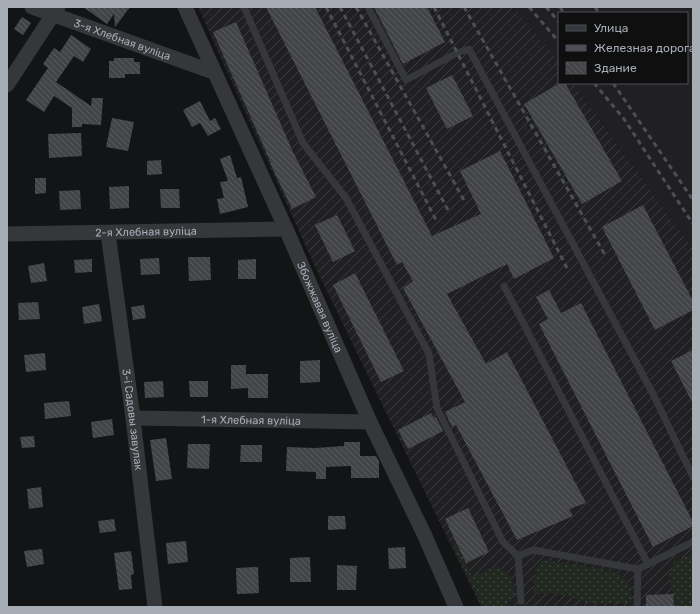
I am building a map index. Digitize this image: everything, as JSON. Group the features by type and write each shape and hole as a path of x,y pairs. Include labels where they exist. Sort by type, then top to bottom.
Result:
{"street":[{"name":"3-я Хлебная вуліца","path":"32,7 55,11 213,72"},
{"name":"Збожжавая вуліца","path":"185,7 213,72 286,229 370,422 424,534 456,607"},
{"path":"7,85 55,11"},
{"name":"2-я Хлебная вуліца","path":"7,234 286,229"},
{"name":"3-і Садовы завулак","path":"108,233 133,418 155,607"},
{"name":"1-я Хлебная вуліца","path":"133,418 370,422"}],"lane":[{"path":"244,7 303,143 346,198 429,354 438,408 503,542 518,556 521,601"},
{"path":"368,7 406,80 457,53 469,49 654,394 693,477"},
{"path":"504,286 648,564"},
{"path":"518,556 534,550 638,569 693,542"},
{"path":"637,607 638,569"}],"shaded area":[{"path":"198,7 513,7 558,63 558,84 574,84 693,249 693,607 481,607 317,271"},
{"path":"513,7 693,7 693,249 574,84 688,84 688,12 558,12 558,63"},
{"path":"456,544 472,577 494,567 503,571 509,576 513,584 515,594 505,607 483,607 453,546"},
{"path":"693,554 693,607 676,607 669,575 675,561"},
{"path":"543,560 614,572 626,580 632,603 586,603 584,601 557,593 534,594 534,580 536,572"}],"building":[{"path":"83,7 130,7 115,27 114,14 107,24"},
{"path":"266,7 315,7 432,236 481,214 460,171 500,151 554,258 514,279 507,264 447,294 486,364 507,352 586,503 569,509 573,516 517,540 456,425 452,427 445,412 465,402 403,288 413,281 402,262 397,265"},
{"path":"374,7 427,7 445,42 403,64"},
{"path":"22,17 31,23 23,35 14,29"},
{"path":"236,22 293,152 316,197 292,209 270,163 213,32"},
{"path":"71,35 91,49 83,62 74,56 56,82 91,106 92,98 103,98 101,125 82,124 82,127 72,127 72,108 54,96 44,112 26,100 48,68 43,64 54,48 60,52"},
{"path":"114,58 134,58 134,62 140,62 140,74 125,74 125,78 109,78 109,61 114,61"},
{"path":"452,75 473,116 447,129 426,88"},
{"path":"558,84 566,84 622,181 582,204 524,104"},
{"path":"200,101 210,121 215,118 221,129 208,136 200,123 192,127 183,110"},
{"path":"112,118 134,122 128,151 106,147"},
{"path":"81,133 82,156 49,158 48,134"},
{"path":"230,155 237,178 241,177 248,207 220,214 217,199 224,198 220,182 228,181 220,159"},
{"path":"161,160 162,174 147,175 147,161"},
{"path":"35,178 46,178 46,193 35,194"},
{"path":"129,186 129,208 110,209 109,187"},
{"path":"160,189 179,189 180,208 161,208"},
{"path":"80,190 81,209 60,210 59,191"},
{"path":"643,205 693,301 693,310 655,330 602,227"},
{"path":"337,215 355,251 333,262 315,225"},
{"path":"188,257 210,257 211,280 189,281"},
{"path":"159,258 160,274 141,275 140,259"},
{"path":"92,259 92,272 75,273 74,260"},
{"path":"256,259 256,279 238,279 238,260"},
{"path":"44,263 47,281 31,283 28,266"},
{"path":"355,273 404,371 381,382 333,285"},
{"path":"549,290 561,313 581,303 693,522 693,526 653,547 539,324 548,319 536,297"},
{"path":"38,302 40,319 19,320 18,303"},
{"path":"99,304 102,321 84,324 82,307"},
{"path":"144,305 146,318 133,320 131,307"},
{"path":"693,350 693,404 671,361"},
{"path":"45,353 46,370 26,372 24,355"},
{"path":"320,360 320,382 300,383 300,361"},
{"path":"231,365 246,365 246,374 268,374 268,398 248,398 248,388 231,389"},
{"path":"163,381 164,397 145,398 144,382"},
{"path":"189,381 208,381 208,397 190,397"},
{"path":"69,401 71,416 45,419 44,403"},
{"path":"431,413 434,418 436,417 443,431 408,449 398,430"},
{"path":"112,419 114,435 93,438 91,422"},
{"path":"34,436 35,447 22,448 20,437"},
{"path":"166,438 172,479 156,481 150,440"},
{"path":"344,442 360,442 360,456 376,456 379,461 379,478 351,478 351,466 326,467 326,479 316,479 316,472 286,471 287,447 315,448 344,446"},
{"path":"188,444 210,444 209,469 187,468"},
{"path":"241,445 262,445 262,462 240,462"},
{"path":"41,487 43,507 29,509 27,489"},
{"path":"468,508 489,552 466,563 445,519"},
{"path":"328,516 345,516 346,529 328,530"},
{"path":"114,519 116,531 100,533 98,521"},
{"path":"186,541 188,562 168,564 166,543"},
{"path":"405,547 406,568 389,569 388,548"},
{"path":"42,549 44,564 27,567 24,551"},
{"path":"131,551 134,574 131,575 132,589 119,590 114,553"},
{"path":"310,557 311,582 290,582 290,558"},
{"path":"337,565 357,566 356,590 337,590"},
{"path":"258,567 259,593 237,594 236,568"},
{"path":"673,594 674,607 646,607 646,595"}],"railway":[{"path":"326,7 437,222"},
{"path":"340,7 449,212"},
{"path":"356,7 465,202"},
{"path":"434,7 567,268"},
{"path":"464,7 605,255"},
{"path":"529,7 558,41"},
{"path":"546,7 558,21"},
{"path":"560,7 563,12"},
{"path":"595,7 598,12"},
{"path":"595,84 624,119 693,224"},
{"path":"614,84 693,200"}]}
